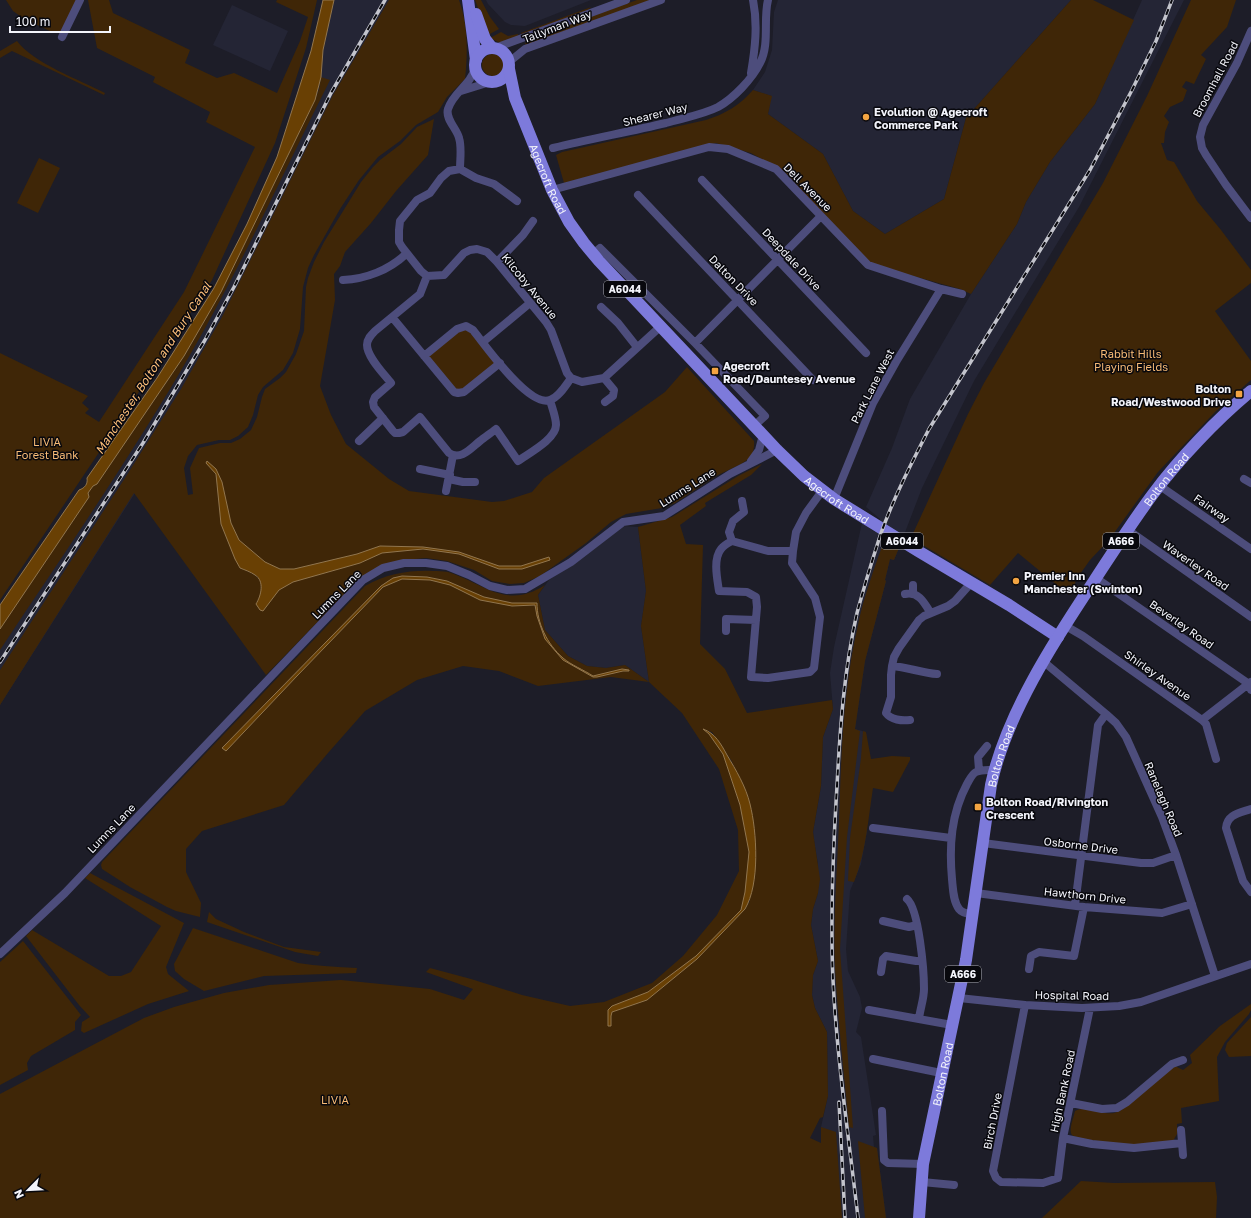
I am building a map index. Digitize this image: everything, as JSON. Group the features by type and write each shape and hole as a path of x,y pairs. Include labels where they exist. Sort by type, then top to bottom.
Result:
{"main road":[{"path":"468,0 476,64 480,77 492,82 502,79 508,73 509,65 504,52 494,48 485,39 471,0"},
{"path":"476,64 482,51 494,48"},
{"name":"Agecroft Road","path":"509,65 515,98 552,190 569,222 593,254 777,450 822,491 918,551 1010,605 1036,623 1056,640"},
{"name":"Agecroft Road","path":"492,82 501,86 515,98"},
{"name":"Bolton Road","path":"919,1218 923,1164 941,1073 959,998 994,770 1008,731 1033,681 1066,622 1128,530 1160,486 1198,442 1230,410 1249,396"},
{"path":"1036,623 1053,625 1066,622"}],"street":[{"path":"62,37 80,0"},
{"name":"Tallyman Way","path":"494,48 626,0"},
{"name":"Tallyman Way","path":"509,65 525,49 661,0"},
{"path":"750,76 755,44 755,12 753,0"},
{"name":"Shearer Way","path":"553,148 628,132 705,112 718,107 730,99 740,90 760,63 765,41 766,8 768,0"},
{"name":"Broomhall Road","path":"1251,31 1237,63 1203,125 1200,137 1201,144 1206,155 1251,218"},
{"path":"460,169 460,139 449,118 447,110 453,99 474,75 476,64"},
{"path":"459,92 492,82"},
{"name":"Dell Avenue","path":"552,190 708,147 728,149 776,169 868,265 941,289 962,294"},
{"path":"515,196 494,184 476,178 460,169 449,171 441,178 430,193 417,200 400,221 399,242 406,254 427,276 420,294 373,333 367,344 374,361 391,383 375,397 373,402 374,407 395,433 399,433 420,418 449,453 454,455 467,452 496,429 518,461 548,440 555,431 556,423 550,400"},
{"name":"Deepdale Drive","path":"702,180 866,353"},
{"name":"Dalton Drive","path":"638,195 814,380"},
{"path":"695,343 821,216"},
{"path":"497,262 523,235 533,220"},
{"path":"593,254 600,248 695,343 765,416 755,425"},
{"name":"Kilcoby Avenue","path":"427,276 444,275 464,253 470,250 477,249 487,252 497,262 551,330 567,373 571,378"},
{"path":"342,281 358,280 366,277 390,266 406,254"},
{"name":"Park Lane West","path":"834,499 873,403 896,362 941,289"},
{"path":"483,342 530,303"},
{"path":"601,307 618,323 637,347"},
{"path":"392,317 449,387 458,393 464,392 500,363"},
{"path":"424,356 451,334 464,326 470,328 528,394 542,400 550,400 556,396 571,378 582,382 604,378 661,326"},
{"path":"604,378 614,390 613,396 605,402"},
{"path":"359,441 383,418"},
{"path":"749,464 759,450 763,435"},
{"name":"Lumns Lane","path":"0,954 65,893 363,580 383,568 404,563 426,563 446,566 470,574 490,586 507,590 525,589 571,562 623,522 664,516 730,474 777,450"},
{"path":"446,491 454,455"},
{"path":"420,470 463,482 475,482"},
{"name":"Fairway","path":"1160,486 1251,548"},
{"path":"732,540 720,550 717,560 716,576 719,590 747,592 756,597 758,607 751,677 768,678 810,672 814,668 820,617 815,598 792,563 792,551 796,532 806,513 822,491"},
{"path":"732,540 729,532 733,521 744,512 742,501"},
{"name":"Waverley Road","path":"1128,530 1251,617"},
{"path":"732,540 768,551 792,551"},
{"name":"Beverley Road","path":"1096,578 1250,685"},
{"path":"910,720 899,720 890,717 886,713 891,697 891,675 894,657 919,620 930,612 955,602 972,583"},
{"path":"910,591 918,596 930,612"},
{"path":"726,631 726,619 756,620"},
{"name":"Shirley Avenue","path":"1066,622 1083,636 1202,720"},
{"name":"Ranelagh Road","path":"1044,662 1116,723 1126,737 1162,817 1176,855 1215,976"},
{"path":"892,666 909,668 932,676"},
{"path":"1216,759 1206,724 1202,720 1250,685"},
{"path":"1075,905 1098,725 1106,714"},
{"path":"979,770 978,758 987,746"},
{"path":"973,914 959,910 953,885 950,856 954,816 961,794 973,774 979,770 994,770"},
{"path":"1251,809 1230,817 1226,823 1226,828 1243,881 1251,892"},
{"path":"873,828 951,838"},
{"name":"Osborne Drive","path":"983,843 1142,863 1153,863 1176,855"},
{"name":"Hawthorn Drive","path":"976,894 1162,913 1192,904"},
{"path":"907,899 910,902 917,925 922,961 924,990 919,1019"},
{"path":"1029,969 1031,956 1039,952 1074,956 1084,906"},
{"path":"883,921 909,927 917,925"},
{"path":"881,972 883,959 886,956 916,962 922,961"},
{"name":"Hospital Road","path":"959,998 1025,1005 1090,1008 1119,1006 1141,1002 1251,964"},
{"name":"Birch Drive","path":"1025,1005 993,1171 996,1178 1001,1182 1043,1183 1058,1178"},
{"name":"High Bank Road","path":"1058,1178 1064,1138 1090,1008"},
{"path":"869,1010 952,1025"},
{"path":"873,1059 941,1073"},
{"path":"1071,1102 1102,1109 1116,1108 1128,1102 1172,1064 1183,1060"},
{"path":"882,1111 884,1160 888,1163 923,1164"},
{"path":"1181,1130 1183,1155"},
{"path":"1064,1138 1092,1144 1134,1148 1182,1143"},
{"path":"922,1182 954,1185"}],"shaded area":[{"path":"323,0 334,0 323,50 321,77 315,100 221,292 184,356 97,484 93,486 88,493 89,497 0,629 0,605 79,490 86,486 87,478 157,378 214,288 247,224 277,157 311,51"},
{"path":"334,0 396,0 382,22 135,493 0,705 0,629 89,497 88,493 184,356 221,292 315,100 321,77 323,50"},
{"path":"486,0 591,0 525,26 511,25 505,22"},
{"path":"778,0 1071,0 966,118 944,199 885,234 853,211 823,154 768,114 771,96 753,90 765,72 772,50 774,12"},
{"path":"1142,0 1184,0 1079,207 974,381 922,488 904,535 887,525 883,536 899,548 894,560 890,559 886,581 865,661 855,729 866,732 867,831 861,864 850,891 846,949 848,971 860,997 862,1008 856,1032 861,1037 876,1135 873,1136 874,1147 877,1148 886,1218 826,1218 821,1127 828,1096 827,1032 815,1008 812,995 813,975 818,961 811,925 813,909 818,893 818,864 813,832 821,786 823,737 833,709 830,673 834,647 862,523 875,532 880,519 866,507 892,448 910,399 971,294 1017,224 1026,202 1050,162 1095,104"},
{"path":"232,5 288,31 270,71 213,45"},
{"path":"207,461 216,469 222,482 231,523 239,540 265,562 280,569 294,569 357,554 380,546 423,547 459,552 499,566 521,566 549,557 550,560 522,569 499,569 459,554 423,549 382,553 360,563 293,582 279,590 263,611 260,610 256,604 261,593 260,581 253,574 240,568 221,524 216,474 206,463"},
{"path":"622,526 638,527 646,591 641,626 649,682 625,665 606,668 587,666 568,656 545,630 538,595 549,580"},
{"path":"402,576 427,577 447,581 484,597 512,603 537,603 537,611 544,633 552,646 566,661 593,676 622,669 629,671 593,677 563,660 545,639 537,616 535,605 512,606 480,600 450,585 430,580 402,579 383,587 226,751 222,748 381,586 393,578"},
{"path":"703,729 711,733 717,739 740,779 750,804 754,829 756,858 750,898 745,909 697,959 647,1000 612,1012 611,1026 608,1026 608,1010 612,1006 648,992 696,956 741,910 745,892 749,852 740,805 723,754 709,734"}],"green space":[{"path":"6,0 77,0 62,32 54,33 23,18 13,11"},
{"name":"LIVIA Forest Bank","path":"88,0 109,0 113,13 190,50 185,63 217,78 234,73 277,93 300,41 308,17 276,2 277,0 317,0 306,48 275,143 212,280 0,600 0,353 88,396 82,403 89,409 85,413 99,422 184,292 255,147 206,122 210,112 153,82 155,77 97,48"},
{"path":"389,0 459,0 466,29 467,59 465,79 447,97 438,112 416,125 400,141 378,157 359,180 340,209 308,268 303,287 300,329 293,353 283,370 263,387 258,395 248,427 238,436 230,440 219,440 197,445 188,456 184,468 188,495 193,494 190,468 199,448 220,443 231,443 240,439 251,430 257,417 265,389 286,372 296,354 304,331 306,287 314,262 324,242 361,182 380,160 401,144 417,127 434,119 428,155 345,252 340,266 334,274 335,300 320,386 331,415 346,444 389,479 409,491 492,502 504,501 532,492 544,478 665,392 687,367 754,441 753,456 741,464 716,476 675,503 662,508 626,514 611,522 586,543 540,576 524,583 510,584 492,581 474,570 447,561 426,558 403,560 360,578 266,675 134,493 0,705 0,670 181,389 222,317 333,95","holes":["216,474 231,523 239,540 265,562 280,569 294,569 357,554 380,546 423,547 459,552 499,566 521,566 549,558 522,569 499,569 459,554 423,549 382,553 360,563 293,582 258,601 261,594 261,583 256,576 240,568 221,524"]},
{"path":"475,0 481,0 490,17 499,29 488,35"},
{"path":"637,0 651,0 526,46 525,43 546,33"},
{"path":"1071,0 1093,0 1134,20 1095,104 1050,162 1026,202 1017,224 971,294 960,289 870,264 785,172 751,153 716,143 564,183 556,155 562,152 706,120 720,115 732,108 753,90 772,96 768,114 823,154 853,211 885,234 944,199 966,118"},
{"name":"Rabbit Hills Playing Fields","path":"1191,0 1236,0 1227,27 1201,55 1206,59 1194,84 1186,81 1182,87 1187,90 1183,101 1170,107 1164,116 1169,122 1165,132 1164,143 1161,143 1167,160 1174,162 1197,201 1251,270 1251,283 1215,311 1251,361 1251,380 1215,412 1158,472 1109,540 1090,560 1078,577 1069,595 1018,553 990,585 921,544 910,540 968,414 984,383 1103,183 1147,96"},
{"path":"591,7 588,10 522,36 521,33"},
{"path":"501,32 508,36 518,34 519,37 500,43 490,38"},
{"path":"17,41 24,49 45,64 105,93 104,95 12,51 0,58 0,51"},
{"path":"493,54 497,55 503,61 503,69 497,75 493,76 489,75 483,69 482,65 483,61 489,55"},
{"path":"321,77 330,80 253,236 192,352 129,455 0,650 0,629 89,497 88,493 93,486 97,484 184,356 221,292 315,100"},
{"path":"39,158 60,168 38,213 17,203"},
{"path":"465,327 498,363 463,390 458,391 426,356"},
{"name":"LIVIA","path":"762,464 751,475 705,503 706,506 680,525 686,544 703,545 700,644 725,669 747,713 832,700 833,709 823,737 821,786 813,832 820,879 811,925 818,961 813,975 812,995 815,1008 827,1032 828,1096 823,1117 820,1118 810,1138 821,1143 821,1127 836,1132 842,1218 0,1218 0,1094 144,1018 174,1007 224,993 269,985 341,980 430,989 464,1000 473,989 426,972 430,968 522,995 570,1006 604,1002 652,983 683,956 717,915 739,871 738,830 719,769 682,713 649,682 641,626 646,591 638,527 672,517 738,476","holes":["703,729 712,732 731,760 745,789 750,804 750,901 745,909 697,959 647,1000 612,1012 608,1026 608,1010 612,1006 648,992 696,956 741,910 745,892 749,852 740,805 723,754 709,734"]},
{"path":"885,538 899,548 894,560 890,559 886,581 865,661 855,729 860,731 847,837 840,949 853,1128 849,1127 839,1028 835,968 835,913 842,748 849,674 860,614"},
{"path":"444,571 485,588 507,595 519,595 531,592 545,585 538,595 545,630 568,656 587,666 606,668 625,665 649,682 611,677 538,686 499,671 463,666 417,680 365,711 284,805 202,831 186,849 186,872 201,903 200,917 176,911 167,907 130,887 102,869 102,862 365,586 381,578 406,572","holes":["402,576 428,577 447,581 484,597 512,603 536,603 537,605 512,606 480,600 450,585 430,580 402,579 383,587 226,751 222,748 381,586"]},
{"path":"863,731 866,732 871,759 892,756 910,757 910,760 893,792 873,788 864,848 854,882 848,881 850,838 861,758"},
{"path":"90,873 184,923 166,967 168,974 189,991 148,1004 84,1033 81,1031 82,1022 90,1017 26,936 32,930 109,976 121,976 131,972 161,926 85,878"},
{"path":"209,912 216,919 244,932 284,947 321,952 318,956 295,952 207,922"},
{"path":"193,928 298,963 357,968 356,973 264,976 204,991 184,979 175,971 174,964"},
{"path":"23,941 81,1015 75,1022 75,1030 31,1056 27,1063 28,1070 0,1085 0,962"},
{"path":"1251,1004 1249,1014 1225,1042 1217,1057 1219,1101 1181,1108 1182,1123 1177,1124 1177,1134 1173,1141 1145,1145 1131,1145 1091,1140 1072,1135 1071,1127 1075,1111 1080,1109 1089,1109 1104,1113 1114,1113 1122,1110 1175,1066 1183,1070 1192,1063 1190,1055 1220,1026"},
{"path":"1251,1017 1251,1056 1229,1057 1225,1050 1227,1043"},
{"path":"858,1141 877,1148 886,1218 865,1218"},
{"path":"1081,1181 1114,1183 1215,1182 1217,1197 1216,1218 1042,1218"}],"railway":[{"path":"0,662 143,443 205,340 234,287 331,93 385,0"},
{"path":"858,1218 837,1040 833,980 832,932 834,835 841,721 849,656 857,613 885,522 929,429 1090,170 1156,41 1172,0"},
{"path":"839,1102 845,1218"}],"place":[{"name":"Evolution @ Agecroft Commerce Park","path":"866,117"},
{"name":"Agecroft Road/Dauntesey Avenue","path":"715,371"},
{"name":"Bolton Road/Westwood Drive","path":"1239,394"},
{"name":"Premier Inn Manchester (Swinton)","path":"1016,581"},
{"name":"Bolton Road/Rivington Crescent","path":"978,807"}],"water label":[{"name":"Manchester, Bolton and Bury Canal","path":"153,368"}]}
